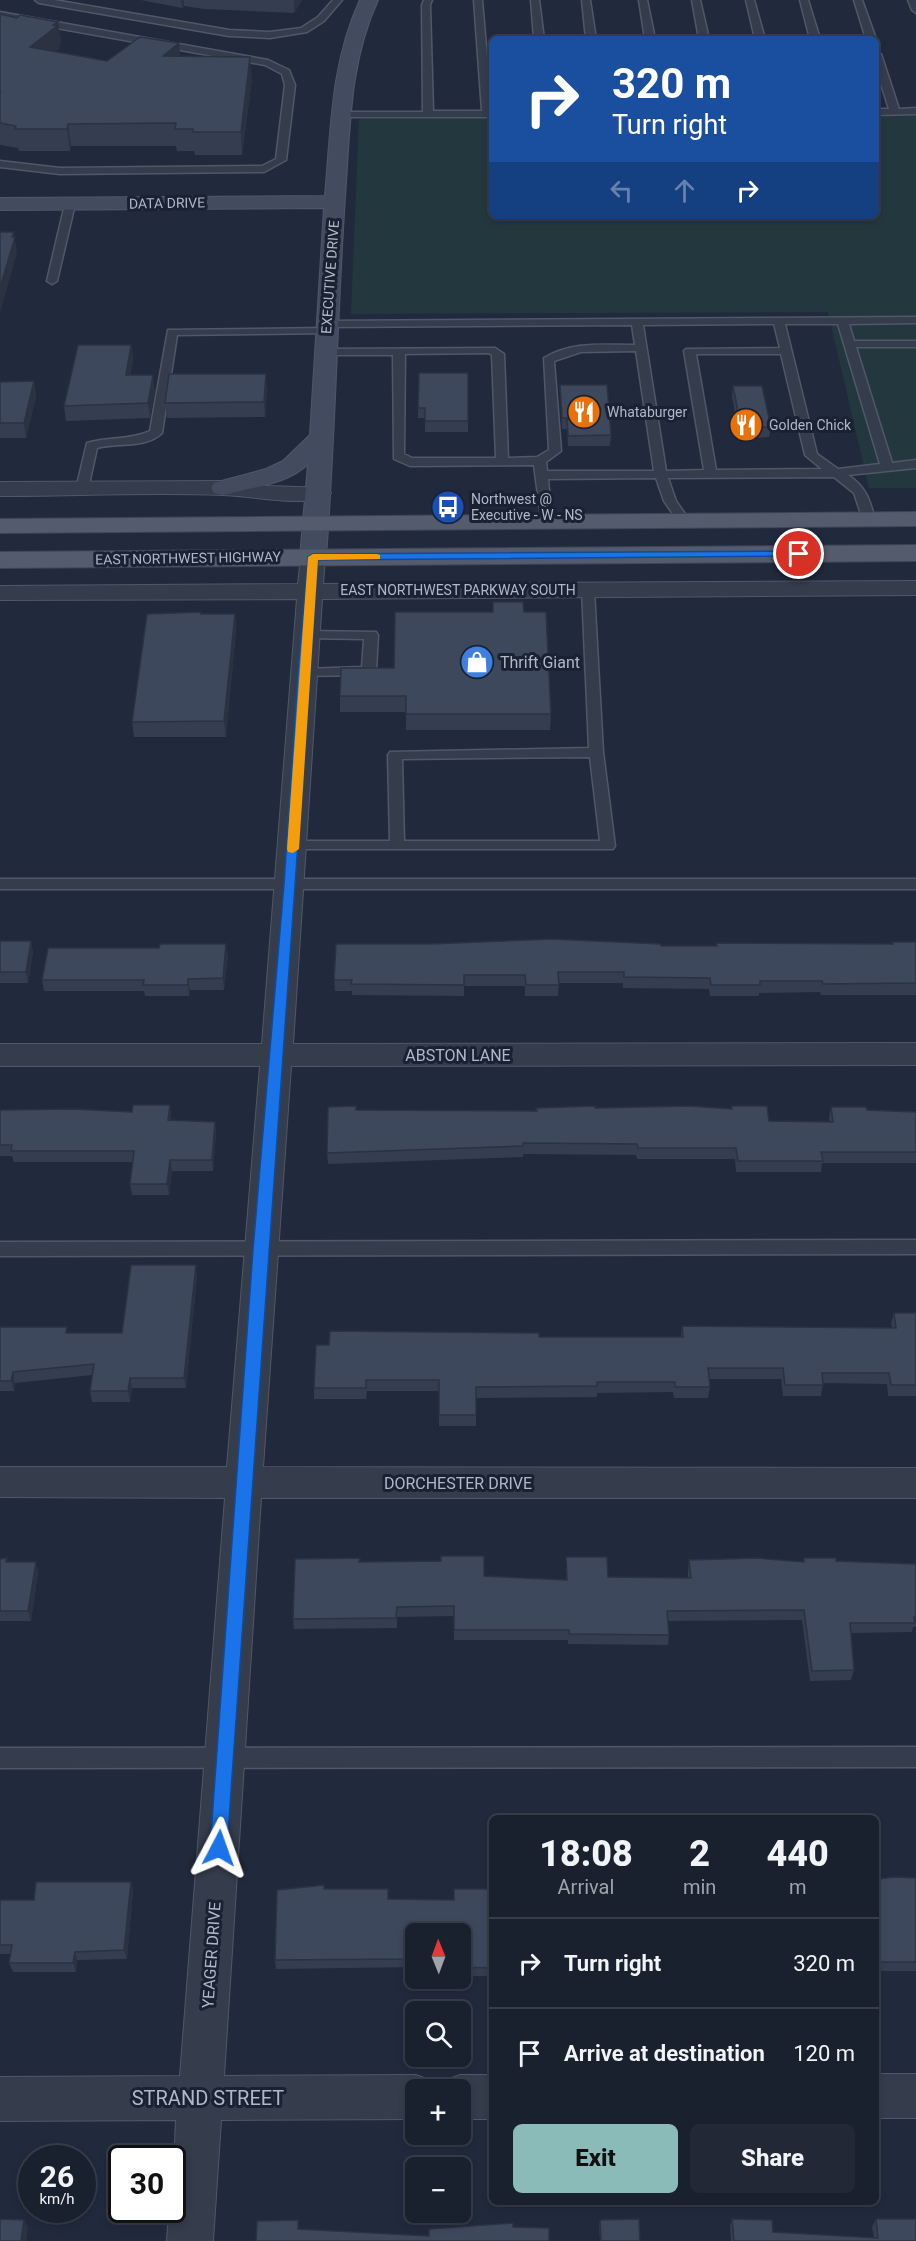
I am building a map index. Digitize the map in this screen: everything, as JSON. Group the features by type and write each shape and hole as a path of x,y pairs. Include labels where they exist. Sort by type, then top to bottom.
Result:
{"main road":[{"name":"EAST NORTHWEST HIGHWAY","path":"0,526 916,519"},
{"name":"EAST NORTHWEST HIGHWAY","path":"0,560 311,574 916,553"}],"street":[{"name":"EXECUTIVE DRIVE","path":"311,574 319,493 326,335 345,80 354,39 369,0"},
{"name":"DATA DRIVE","path":"0,204 335,202"},
{"path":"223,488 275,474 292,466 322,436"},
{"path":"0,489 223,488 268,493 319,493"},
{"name":"EAST NORTHWEST PARKWAY SOUTH","path":"0,593 311,574 588,590 916,588"},
{"name":"YEAGER DRIVE","path":"190,2241 261,1250 291,884 311,574"},
{"name":"ABSTON LANE","path":"0,1055 916,1054"},
{"name":"DORCHESTER DRIVE","path":"0,1482 916,1483"},
{"path":"879,2096 916,2096"},
{"name":"STRAND STREET","path":"0,2098 405,2097"},
{"path":"471,2097 489,2097"}],"lane":[{"path":"39,0 229,33 270,35 304,30 321,19 338,0"},
{"path":"79,7 88,0"},
{"path":"428,0 426,5 428,115"},
{"path":"342,116 489,114 478,0"},
{"path":"535,0 539,36"},
{"path":"586,0 591,36"},
{"path":"643,0 649,36"},
{"path":"696,0 703,36"},
{"path":"750,0 759,36"},
{"path":"804,0 814,36"},
{"path":"858,0 870,36"},
{"path":"912,0 916,10"},
{"path":"0,15 268,63 286,72 290,85 281,160 264,169 60,171 0,164"},
{"path":"879,63 895,112"},
{"path":"879,112 916,111"},
{"path":"52,281 70,204"},
{"path":"842,320 887,466"},
{"path":"82,489 91,446 108,440 147,438 156,433 172,332 326,335 637,322 916,320"},
{"path":"779,321 811,455 818,463 836,473 862,496 869,520"},
{"path":"637,322 661,475 670,501 684,521"},
{"path":"326,335 399,351 490,350 498,354 502,461"},
{"path":"848,344 916,344"},
{"path":"399,351 398,456 410,462 540,461 555,452 548,360 558,353 573,349 640,348"},
{"path":"711,474 690,351 786,351"},
{"path":"540,461 546,522"},
{"path":"542,475 836,473 916,464"},
{"path":"293,846 608,846 596,752 588,590"},
{"path":"303,673 369,670 371,635 307,635"},
{"path":"397,845 395,755 596,752"},
{"path":"0,884 916,884"},
{"path":"0,1249 916,1247"},
{"path":"0,1758 916,1757"}],"green space":[{"path":"916,114 916,488 869,488 828,312 351,314 359,119 489,118 489,219 879,219 879,115"}],"building":[{"path":"0,14 58,22 53,25 57,26 30,47 107,61 140,37 179,43 163,56 250,57 241,132 193,132 193,129 175,129 176,123 68,124 67,129 15,129 16,126 0,123"},
{"path":"0,232 14,232 12,237 15,237 0,288"},
{"path":"78,345 131,345 126,375 153,375 148,403 64,406"},
{"path":"419,373 468,373 468,421 425,421 425,408 418,408"},
{"path":"169,374 266,374 264,402 165,403"},
{"path":"34,381 24,423 0,423 0,382"},
{"name":"Whataburger","path":"560,385 607,385 611,435 568,436 567,418 562,418"},
{"path":"733,386 762,386 771,427 741,427"},
{"name":"Thrift Giant","path":"493,602 523,602 524,612 546,612 551,714 406,714 406,696 340,696 341,668 394,668 395,612 493,612"},
{"path":"201,612 201,614 235,614 224,721 132,722 147,614"},
{"path":"552,939 661,944 661,946 717,946 716,943 893,944 892,942 916,942 916,983 823,984 822,981 760,981 760,985 711,985 710,978 624,977 624,972 558,972 559,985 526,985 525,975 464,975 464,985 351,984 352,980 334,980 336,944 430,944"},
{"path":"0,941 31,941 26,972 0,972"},
{"path":"160,944 226,944 223,978 188,979 188,985 143,985 144,980 42,980 48,948 159,948"},
{"path":"133,1105 170,1105 168,1120 215,1122 212,1160 170,1160 167,1184 130,1184 134,1151 11,1151 12,1145 0,1145 0,1110 74,1109 132,1112"},
{"path":"356,1106 356,1110 537,1111 536,1108 595,1106 595,1108 689,1106 732,1109 731,1106 767,1106 769,1121 833,1122 831,1107 866,1107 867,1110 916,1112 916,1152 821,1152 823,1161 738,1161 736,1148 638,1148 637,1144 523,1143 523,1146 327,1153 328,1107"},
{"path":"131,1265 196,1265 184,1378 130,1378 128,1391 90,1391 94,1364 13,1372 11,1381 0,1381 0,1327 67,1327 66,1333 122,1333"},
{"path":"894,1313 916,1313 916,1385 891,1385 889,1373 822,1373 823,1385 785,1385 783,1368 708,1368 710,1387 675,1387 675,1382 597,1382 597,1386 476,1387 476,1415 439,1415 439,1380 366,1380 366,1388 314,1388 316,1345 329,1345 330,1331 539,1333 539,1337 683,1337 682,1326 896,1328"},
{"path":"441,1556 484,1556 484,1576 567,1580 566,1557 607,1557 608,1577 691,1578 689,1560 757,1558 804,1562 804,1558 836,1558 836,1561 916,1564 916,1617 914,1617 915,1623 850,1623 854,1670 812,1671 804,1610 667,1611 669,1635 569,1634 569,1630 454,1630 454,1606 397,1607 396,1618 293,1619 295,1559 360,1558 359,1562 441,1561"},
{"path":"7,1558 6,1562 36,1562 28,1611 0,1611 0,1559"},
{"path":"916,1878 916,1962 879,1962 879,1879"},
{"path":"36,1882 131,1882 124,1950 75,1952 73,1963 9,1963 12,1945 0,1945 0,1900 34,1900"},
{"path":"324,1885 324,1889 388,1889 388,1899 454,1900 454,1889 489,1889 489,1968 471,1967 471,1923 405,1923 405,1959 275,1960 277,1890"},
{"path":"0,2219 18,2220 18,2223 24,2223 21,2241 0,2241"},
{"path":"639,2219 640,2241 601,2241 600,2220"},
{"path":"732,2219 772,2220 773,2232 878,2238 876,2219 916,2219 916,2241 734,2241"},
{"path":"298,2220 298,2229 429,2236 429,2229 513,2223 513,2227 549,2228 549,2241 256,2241 257,2221"}],"slow traffic":[{"path":"293,849 303,673 313,557 377,557"}],"place":[{"name":"Whataburger","path":"584,412"},
{"name":"Golden Chick","path":"746,425"},
{"name":"Northwest @ Executive - W - NS","path":"448,507"},
{"name":"Thrift Giant","path":"477,662"}],"route":[{"path":"219,1848 261,1250 291,884 303,673 313,557 799,554"}]}
